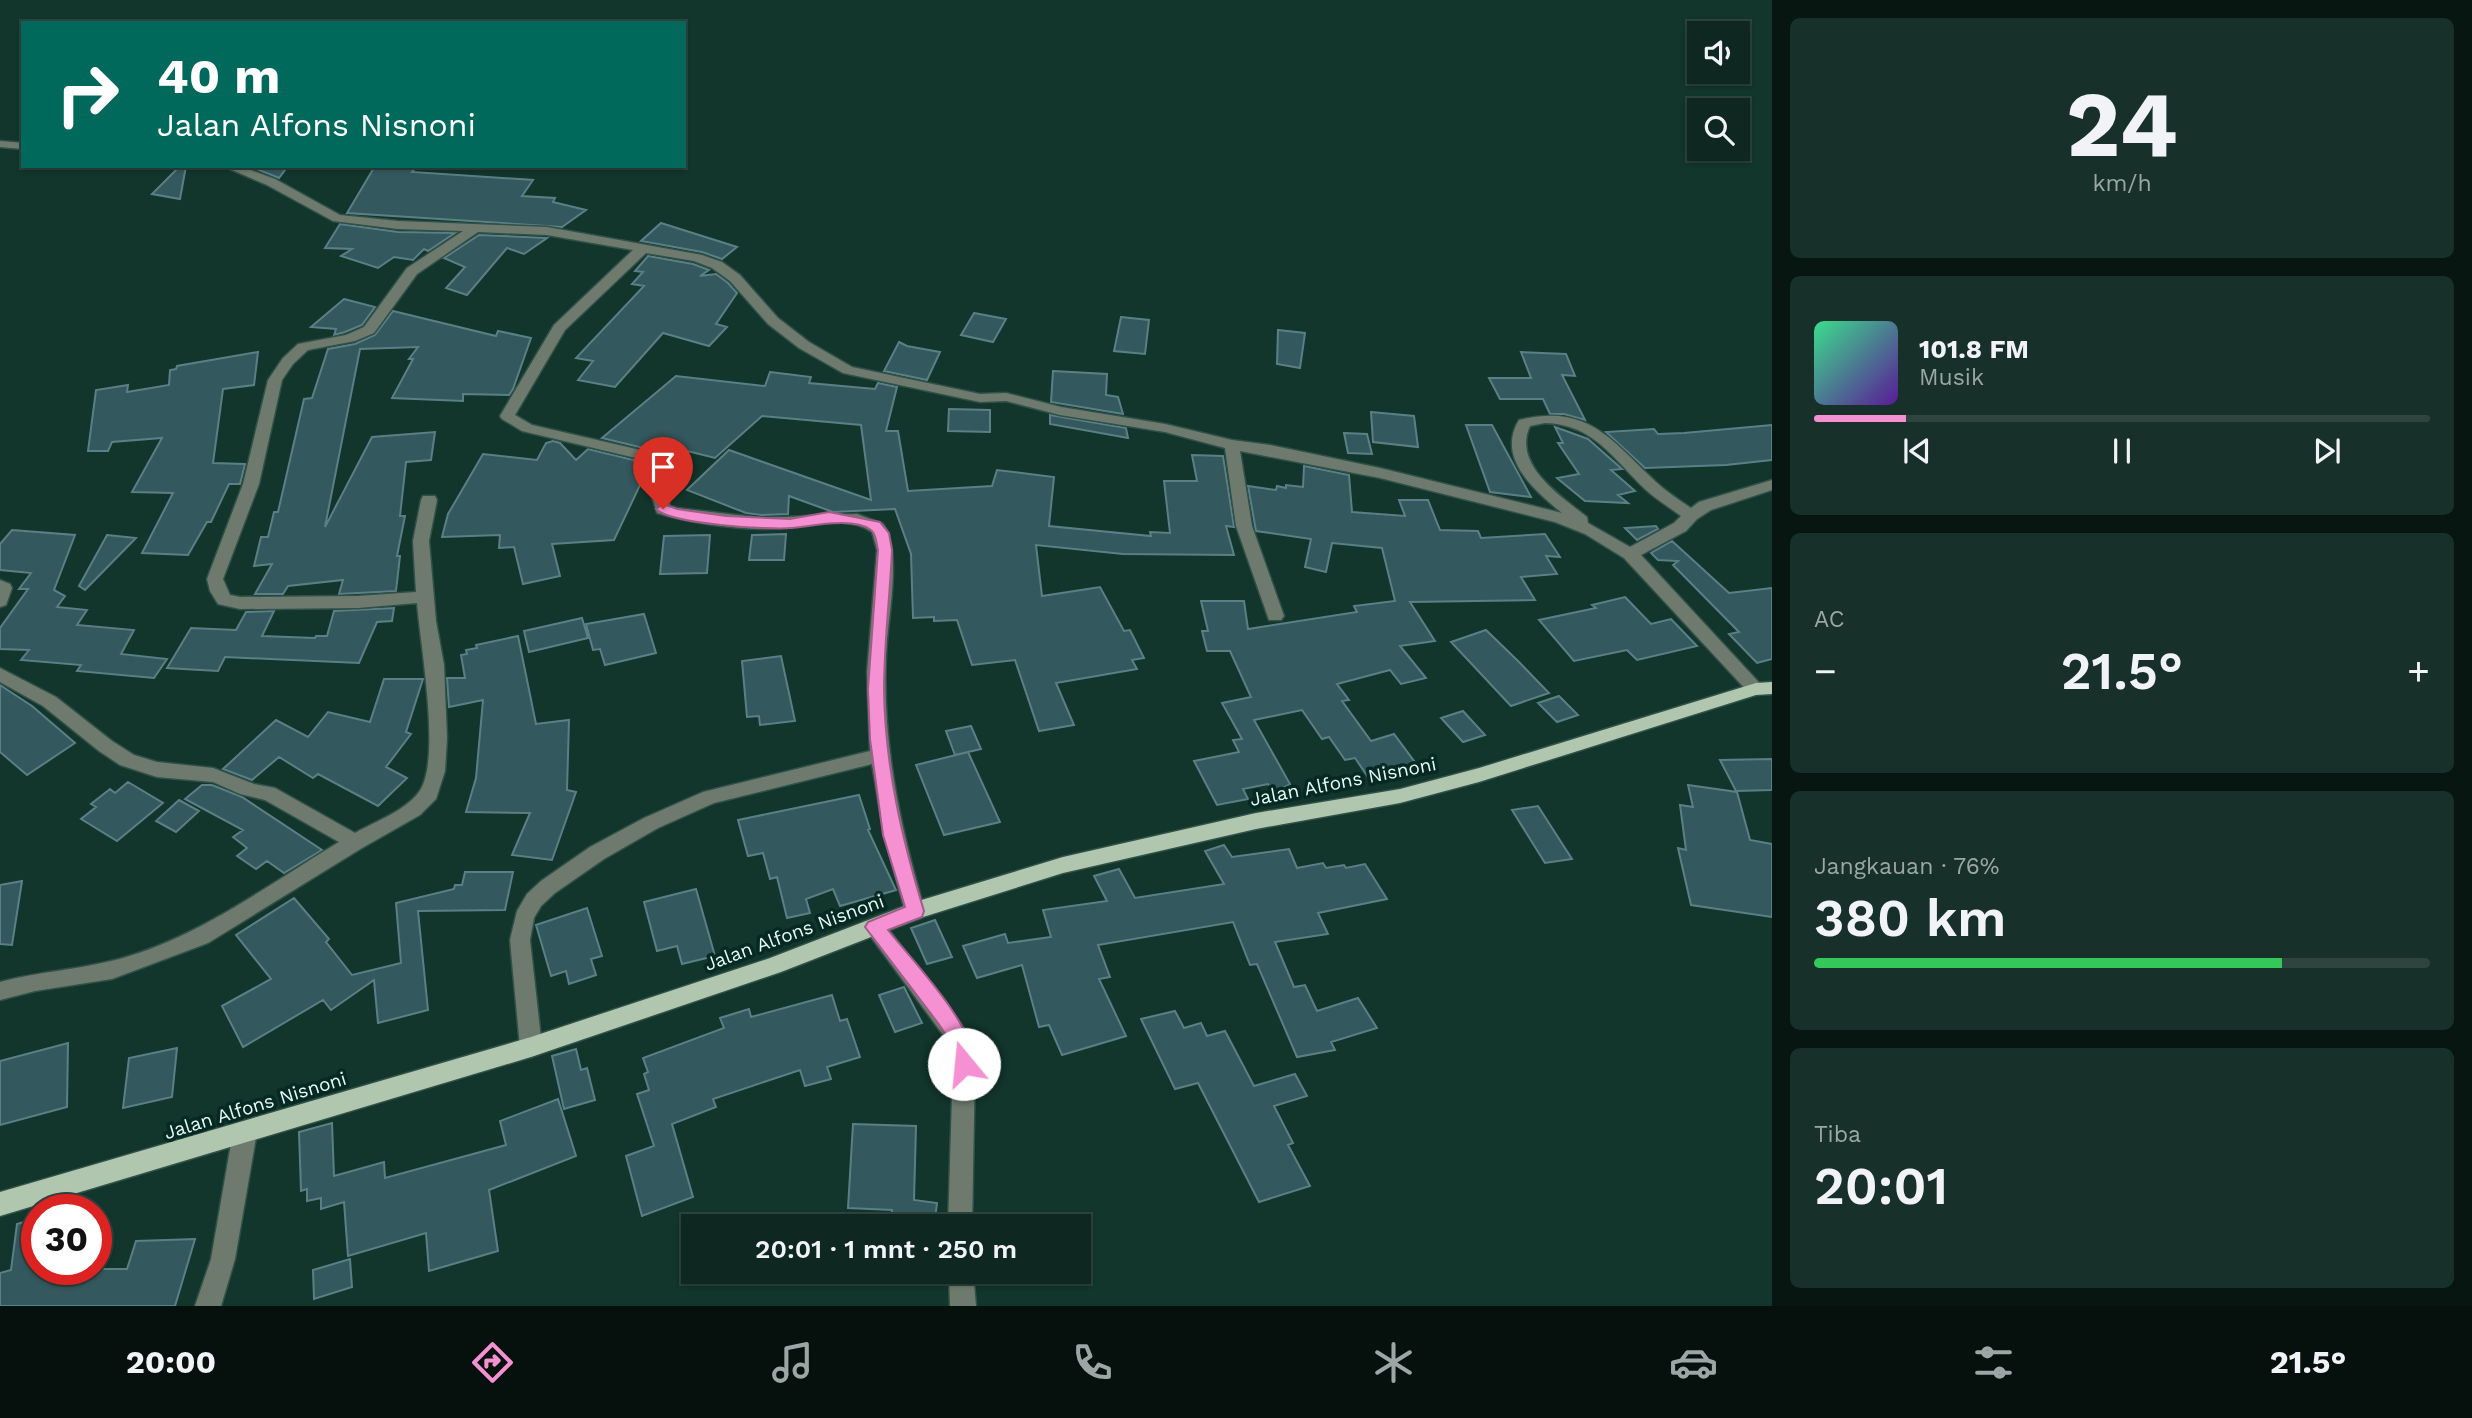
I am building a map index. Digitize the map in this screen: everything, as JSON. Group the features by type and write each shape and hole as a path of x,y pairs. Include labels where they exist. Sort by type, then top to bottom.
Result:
{"main road":[{"name":"Jalan Alfons Nisnoni","path":"0,1204 531,1047 774,966 915,911 1063,865 1256,821 1400,796 1479,775 1764,688"}],"street":[{"path":"0,144 21,146"},
{"path":"234,168 271,182 337,218 398,225 547,231 641,250 670,252 717,265 735,278 773,321 804,345 848,370 980,398 1006,397 1060,411 1165,428 1232,445 1270,450 1380,473 1560,518 1591,530 1630,554 1764,688"},
{"path":"424,597 358,602 240,603 224,600 215,579 251,484 275,380 288,360 303,347 350,338 369,330 412,271 476,228"},
{"path":"641,250 559,328 507,416 527,428 670,461 656,483 663,509 675,513 726,521 790,523 829,517 875,525 882,533 885,550 876,689 881,755 892,835 915,911"},
{"path":"1591,530 1525,468 1519,456 1517,439 1524,423 1539,418 1592,429 1607,439 1649,484 1691,515"},
{"path":"1232,445 1244,526 1275,616"},
{"path":"1630,554 1680,527 1691,515 1705,506 1772,485"},
{"path":"0,991 35,982 112,970 201,937 355,842 413,810 429,794 436,771 438,738 435,665 424,597 421,541 429,500"},
{"path":"0,586 4,587 0,601"},
{"path":"0,674 55,705 99,742 136,764 150,769 199,772 223,778 256,794 268,793 355,842"},
{"path":"531,1047 520,940 524,917 534,900 548,887 597,853 640,829 710,797 881,755"},
{"path":"875,927 959,1039 964,1064 960,1214"},
{"path":"208,1306 223,1259 245,1132"},
{"path":"962,1284 963,1306"}],"building":[{"path":"178,168 186,168 180,199 152,194"},
{"path":"254,168 286,168 279,178"},
{"path":"374,168 415,168 412,172 533,180 522,196 555,198 553,202 586,210 562,227 347,213"},
{"path":"661,223 737,247 722,259 702,252 641,241"},
{"path":"340,224 398,232 455,233 428,251 424,249 413,260 394,257 378,268 341,256 352,249 325,248"},
{"path":"479,235 547,238 524,254 507,248 467,295 446,288 465,267 444,258"},
{"path":"648,256 693,264 709,270 700,276 716,274 728,283 737,293 716,324 727,327 709,346 663,333 615,387 578,380 593,361 576,358 644,286 632,284 643,272 635,271"},
{"path":"344,299 375,307 362,325 345,332 334,335 336,329 311,327"},
{"path":"393,311 496,336 498,331 531,338 513,389 509,395 463,394 463,401 392,398 413,359 409,359 418,347 360,349 325,527 372,437 435,432 431,460 406,462 400,516 405,516 397,556 400,556 396,591 339,594 343,580 288,586 283,594 255,594 272,564 254,566 261,537 268,537 274,512 278,512 304,399 312,398 328,349 355,344 375,335"},
{"path":"974,313 1006,319 993,342 961,335"},
{"path":"1121,317 1149,320 1145,354 1114,351"},
{"path":"1278,330 1305,333 1300,368 1277,364"},
{"path":"899,342 940,352 927,380 884,371"},
{"path":"258,352 254,385 223,389 213,463 245,464 240,484 229,484 211,522 207,522 188,555 142,553 173,493 132,492 162,438 112,442 108,451 88,451 96,390 128,385 127,392 169,385 170,370 176,369 177,366"},
{"path":"1521,352 1566,354 1575,376 1562,375 1585,420 1564,414 1550,414 1543,399 1500,399 1489,378 1531,378"},
{"path":"1053,371 1107,374 1106,395 1118,397 1123,414 1051,402"},
{"path":"770,372 811,377 809,383 875,389 878,383 897,387 886,431 898,431 908,491 992,486 997,470 1054,477 1049,526 1151,536 1150,532 1170,533 1164,481 1197,481 1192,455 1223,456 1234,527 1226,526 1234,555 1123,554 1036,545 1042,596 1100,587 1124,631 1130,630 1144,658 1132,660 1137,669 1056,683 1074,725 1039,731 1015,660 972,665 957,620 913,618 911,554 895,509 833,512 789,496 788,514 762,515 746,513 687,490 729,450 871,500 861,425 762,416 715,458 659,444 656,451 602,438 676,376 765,386"},
{"path":"949,409 990,410 990,432 948,431"},
{"path":"1371,412 1414,416 1418,447 1373,442"},
{"path":"1050,415 1126,428 1128,438 1050,424"},
{"path":"1466,425 1492,425 1531,497 1490,492"},
{"path":"1772,425 1772,460 1726,465 1645,468 1606,432 1654,429 1658,434 1684,433"},
{"path":"1555,427 1588,439 1622,469 1611,470 1635,491 1618,495 1628,503 1585,501 1557,478 1579,474 1558,443 1563,443"},
{"path":"1344,433 1367,434 1372,454 1348,453"},
{"path":"546,443 560,443 576,460 588,449 650,464 614,540 552,544 560,576 523,584 514,547 499,548 500,535 442,537 448,514 483,454 537,460"},
{"path":"1304,466 1349,475 1352,512 1405,516 1399,500 1428,500 1440,530 1478,531 1481,538 1545,534 1560,557 1546,556 1557,574 1521,577 1535,600 1410,602 1435,641 1400,646 1426,678 1401,684 1390,670 1337,684 1349,700 1342,701 1371,741 1394,734 1417,765 1368,777 1355,758 1345,760 1329,737 1322,739 1302,710 1254,720 1290,784 1274,793 1268,784 1243,789 1248,799 1217,805 1194,761 1239,752 1233,740 1242,739 1222,703 1251,697 1230,651 1207,651 1202,631 1208,631 1201,601 1244,601 1248,629 1357,612 1354,606 1395,601 1382,548 1332,543 1326,572 1305,567 1311,539 1256,531 1248,486 1276,490 1277,486 1286,488 1286,485 1303,487"},
{"path":"1656,526 1658,529 1637,540 1625,528"},
{"path":"12,530 75,535 54,590 65,596 57,607 87,610 77,625 134,630 121,654 167,659 154,678 77,671 81,665 21,660 29,650 0,649 0,628 28,589 19,589 31,573 0,570 0,544"},
{"path":"786,534 784,560 749,560 752,535"},
{"path":"107,535 136,538 85,590 79,586"},
{"path":"710,535 707,573 660,574 664,536"},
{"path":"1672,541 1729,593 1772,588 1772,659 1757,663 1729,634 1739,632 1673,565 1678,561 1658,560 1651,553"},
{"path":"1625,597 1651,624 1671,619 1697,646 1637,660 1627,650 1574,661 1539,620 1596,608 1592,605"},
{"path":"394,608 392,621 377,622 359,663 225,657 218,671 167,668 191,628 236,630 246,612 274,611 262,636 315,638 327,636 334,611"},
{"path":"644,614 656,653 605,665 600,649 593,650 586,624"},
{"path":"582,618 588,638 529,652 524,631"},
{"path":"1486,630 1549,693 1511,706 1451,642"},
{"path":"518,636 536,724 569,720 567,790 576,792 552,860 512,855 530,813 466,812 476,778 483,700 449,707 447,678 465,678 461,655 467,654 466,650 477,648 476,645"},
{"path":"781,656 795,721 760,725 759,716 747,717 742,661"},
{"path":"384,679 423,679 406,732 411,734 386,767 407,778 378,806 318,774 313,778 279,757 252,780 223,769 276,720 308,737 328,712 370,722"},
{"path":"0,685 32,706 75,743 27,775 0,752"},
{"path":"1559,696 1578,715 1557,722 1538,703"},
{"path":"1463,711 1485,735 1463,742 1441,718"},
{"path":"971,726 981,749 955,755 946,731"},
{"path":"968,752 1000,822 944,835 916,765"},
{"path":"1772,759 1772,790 1736,791 1720,760"},
{"path":"128,782 163,803 117,841 81,819 96,807 91,804 110,789 115,793"},
{"path":"202,785 212,785 242,797 322,850 284,873 267,861 256,869 237,856 247,848 233,837 243,830 185,799"},
{"path":"1688,785 1737,792 1750,840 1772,844 1772,917 1691,905 1678,848 1686,850 1680,805 1693,807"},
{"path":"859,795 870,829 868,830 896,890 840,906 833,889 806,899 810,913 787,918 777,877 770,879 763,853 748,856 738,820"},
{"path":"179,800 199,811 176,832 156,821"},
{"path":"1538,806 1572,859 1545,863 1512,810"},
{"path":"1224,845 1232,857 1289,849 1297,868 1323,863 1326,868 1365,864 1387,899 1318,913 1328,934 1275,942 1294,987 1305,985 1317,1011 1358,998 1377,1028 1331,1042 1335,1050 1297,1057 1257,964 1250,965 1233,922 1098,945 1110,977 1099,979 1126,1036 1062,1055 1049,1025 1039,1027 1022,965 977,978 963,946 1005,934 1008,943 1051,937 1043,910 1107,901 1094,876 1119,869 1135,898 1224,884 1205,851"},
{"path":"465,872 513,872 505,910 418,911 428,1010 378,1023 374,980 331,1010 323,1000 243,1047 222,1006 271,979 236,935 294,898 329,939 326,942 352,975 401,963 396,903 454,889 455,885 462,885"},
{"path":"22,881 12,945 0,944 0,885"},
{"path":"696,889 715,956 682,964 677,946 657,951 644,902"},
{"path":"587,908 602,956 591,959 596,975 569,984 566,971 551,976 536,925"},
{"path":"935,920 952,957 927,964 911,928"},
{"path":"904,987 922,1023 895,1032 879,995"},
{"path":"832,995 840,1021 847,1019 860,1057 827,1067 831,1079 805,1086 800,1070 713,1099 716,1107 672,1124 693,1197 642,1216 626,1156 654,1146 637,1094 649,1090 644,1074 648,1072 643,1058 724,1028 720,1018 749,1009 751,1017"},
{"path":"1175,1011 1184,1028 1201,1023 1207,1036 1225,1031 1254,1086 1295,1074 1307,1096 1274,1106 1293,1143 1288,1145 1310,1186 1259,1202 1198,1083 1175,1089 1141,1019"},
{"path":"68,1043 67,1107 0,1125 0,1061"},
{"path":"177,1048 172,1097 123,1108 129,1058"},
{"path":"576,1049 581,1070 587,1068 595,1100 564,1109 552,1056"},
{"path":"558,1099 576,1156 489,1190 498,1251 429,1271 426,1233 348,1256 344,1202 321,1209 321,1198 307,1201 307,1189 301,1191 299,1132 332,1123 334,1176 384,1162 385,1178 506,1145 500,1121"},
{"path":"853,1124 916,1126 914,1200 937,1203 936,1214 892,1214 892,1210 848,1208"},
{"path":"21,1223 21,1285 112,1285 112,1269 127,1269 136,1241 195,1239 175,1306 0,1306 0,1273 11,1270 17,1224"},
{"path":"350,1259 352,1287 314,1299 313,1270"}],"route":[{"path":"663,509 726,521 790,523 829,517 875,525 882,533 885,550 876,689 879,739 892,835 915,911 875,927 945,1017 959,1039 964,1064"}]}
